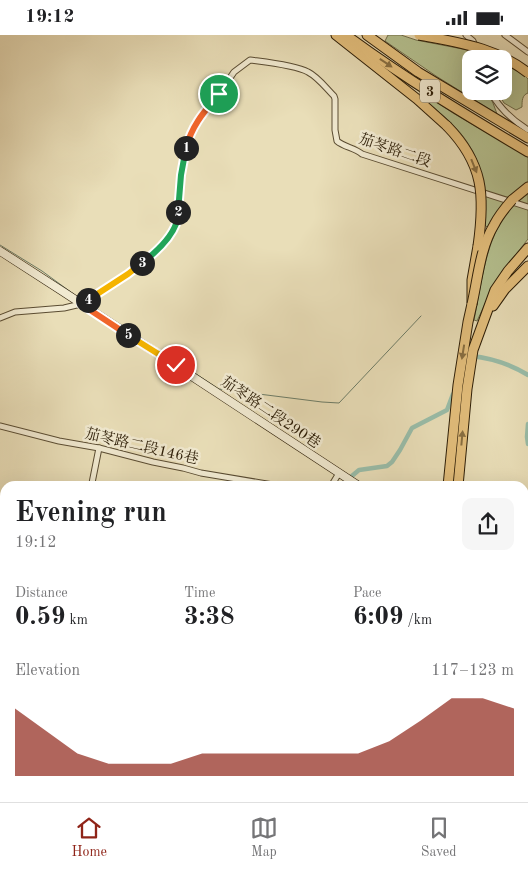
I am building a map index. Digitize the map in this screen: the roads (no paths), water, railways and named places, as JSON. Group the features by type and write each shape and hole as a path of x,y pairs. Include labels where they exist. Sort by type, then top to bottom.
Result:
{"highway":[{"path":"336,35 417,99 447,126 464,146 473,161 480,181 482,197 478,246 472,280 472,304"},
{"name":"3","path":"346,35 458,110 528,152"},
{"name":"3","path":"367,35 418,72 528,138"},
{"path":"419,35 491,51 528,73"},
{"path":"449,481 458,385 468,322 483,251 501,212 528,187"},
{"path":"458,481 467,389 473,350 495,290 508,271 528,248"},
{"path":"485,316 505,289 528,266"},
{"path":"444,481 454,428"},
{"path":"460,458 464,481"}],"street":[{"path":"466,35 473,41 476,50"},
{"path":"505,35 528,52"},
{"name":"茄苳路二段","path":"0,318 15,312 64,308 81,304 128,274 155,253 177,224 181,175 189,136 197,121 234,73 250,60 300,69 316,77 334,96 335,130 337,141 340,144 362,154 528,207"},
{"path":"496,100 501,108 528,130"},
{"name":"茄苳路二段290巷","path":"0,251 349,480"},
{"name":"茄苳路二段146巷","path":"0,427 59,441 99,447 201,473 249,481"},
{"path":"94,481 99,447"}],"waterway":[{"path":"0,245 42,271 79,298"},
{"path":"120,324 219,389 339,403 421,316"},
{"path":"471,356 500,362 528,375"},
{"path":"346,481 359,470 387,466 392,462 412,428 447,410 453,394"},
{"path":"528,424 528,444"}]}
